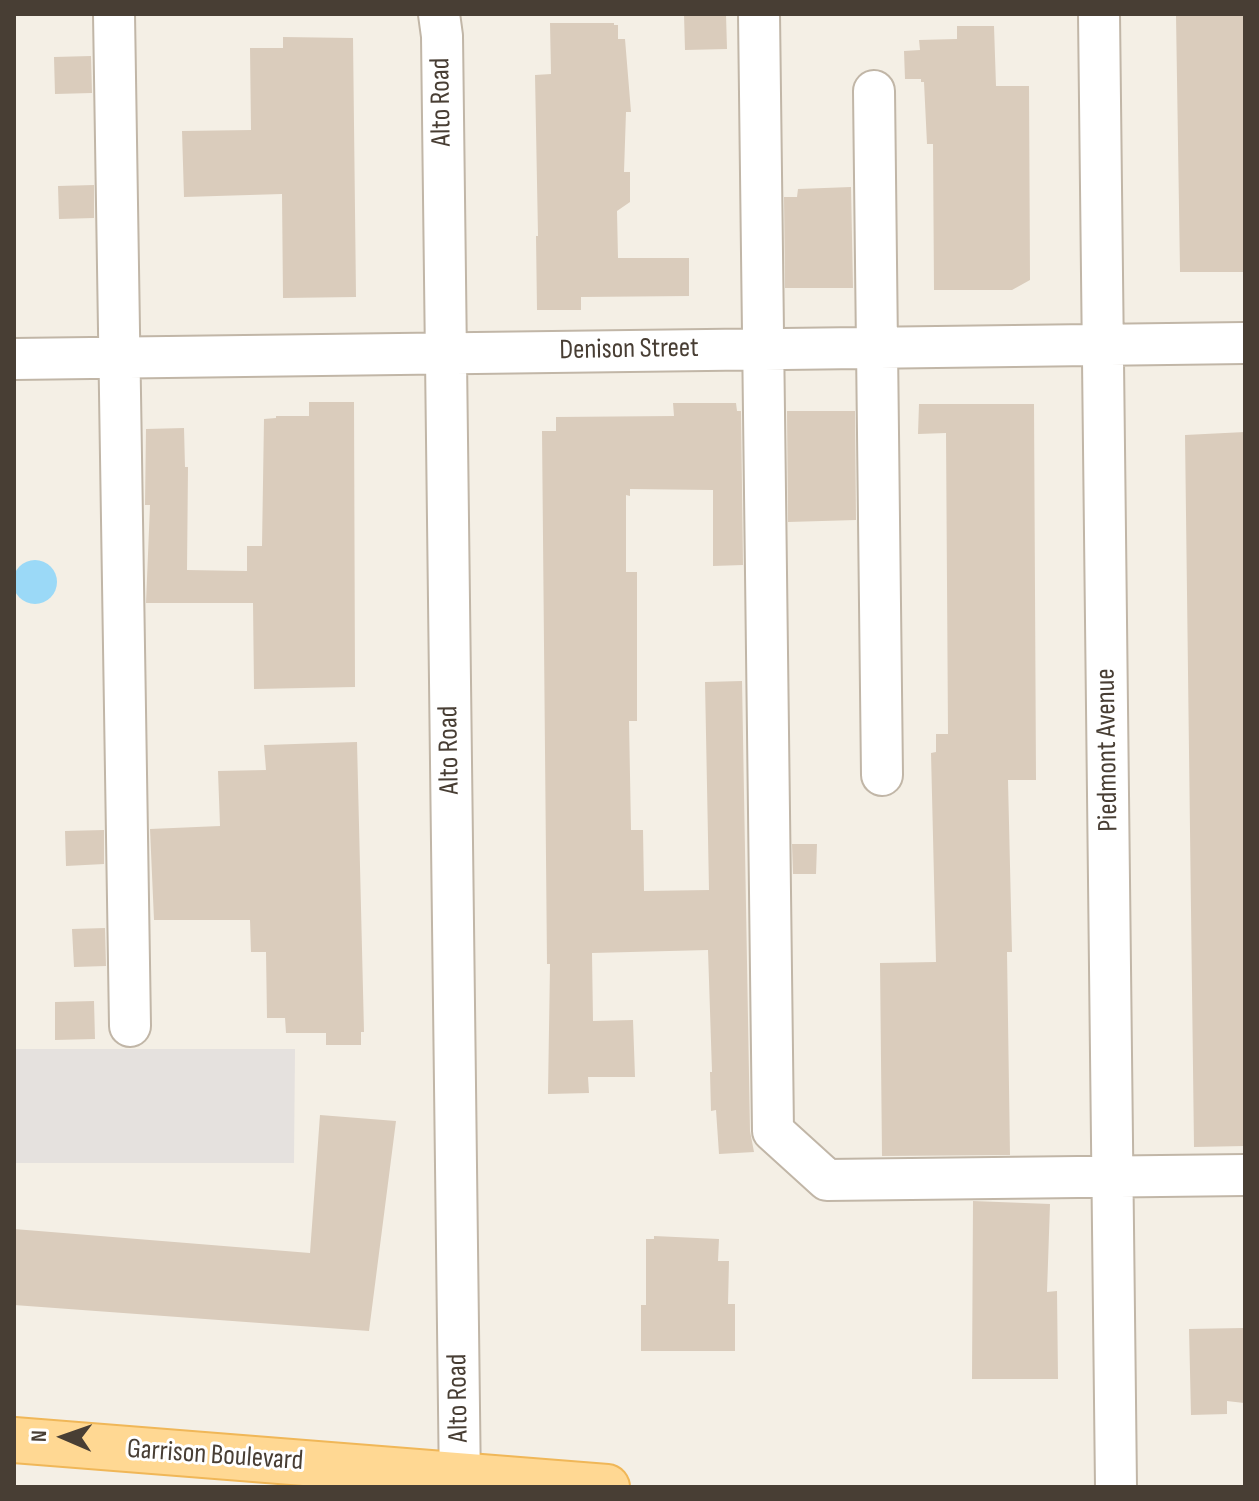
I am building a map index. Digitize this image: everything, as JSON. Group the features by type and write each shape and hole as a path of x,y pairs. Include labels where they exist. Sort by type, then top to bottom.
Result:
{"main road":[{"name":"Garrison Boulevard","path":"14,1440 460,1481 607,1487"}],"street":[{"path":"114,14 130,1026"},
{"name":"Alto Road","path":"439,14 460,1481"},
{"path":"759,14 773,1131 827,1180 1245,1175"},
{"name":"Piedmont Avenue","path":"1099,14 1116,1487"},
{"path":"874,91 882,775"},
{"name":"Denison Street","path":"14,359 1245,343"}],"shaded area":[{"path":"14,1049 295,1049 294,1163 14,1163"}],"water":[{"path":"35,560 50,567 57,582 50,597 35,604 20,597 13,582 20,567"}],"building":[{"path":"684,14 726,14 727,49 685,50"},
{"path":"1245,14 1245,272 1180,272 1176,15"},
{"path":"550,23 618,25 618,39 625,39 631,112 626,112 624,172 630,172 630,202 617,211 618,258 689,258 689,296 581,297 581,310 537,310 535,75 551,74"},
{"path":"957,26 994,26 996,86 1029,86 1030,280 1012,290 934,290 933,144 927,144 924,82 921,79 905,79 904,51 920,50 919,40 957,39"},
{"path":"283,37 353,38 356,297 283,298 282,194 184,197 182,131 251,130 250,48 283,48"},
{"path":"91,56 92,93 55,94 54,57"},
{"path":"94,185 94,218 59,219 58,186"},
{"path":"851,187 853,288 785,288 784,197 797,197 798,189"},
{"path":"309,402 354,402 355,687 254,689 253,603 146,603 150,505 145,505 146,429 184,428 185,467 188,467 187,570 247,571 247,546 262,546 264,419 309,416"},
{"path":"673,403 736,403 737,411 741,411 743,565 713,566 713,490 630,489 630,496 626,495 626,572 637,572 637,721 629,721 631,830 643,830 644,891 709,890 705,682 742,681 750,1131 754,1152 719,1154 716,1110 711,1111 708,950 592,953 593,1021 633,1020 635,1077 588,1077 589,1093 548,1094 550,964 547,964 542,431 556,431 556,417 674,416"},
{"path":"919,404 1034,404 1036,780 1008,780 1012,952 1007,952 1010,1155 882,1156 880,963 936,962 931,753 936,752 936,734 948,734 946,433 918,434"},
{"path":"787,411 855,411 856,520 788,522"},
{"path":"1245,432 1245,1146 1194,1147 1185,435"},
{"path":"357,742 364,1032 361,1032 361,1045 326,1045 326,1033 286,1033 285,1018 267,1018 266,952 251,952 250,920 154,920 150,829 220,826 218,771 266,770 264,745"},
{"path":"104,830 104,864 66,866 65,831"},
{"path":"792,844 817,844 816,874 793,874"},
{"path":"105,928 106,966 74,967 72,929"},
{"path":"94,1001 95,1039 55,1040 55,1002"},
{"path":"320,1115 396,1121 369,1331 14,1305 14,1229 310,1253"},
{"path":"973,1201 1050,1204 1047,1292 1057,1291 1058,1379 972,1379"},
{"path":"654,1236 719,1239 718,1261 729,1261 728,1304 735,1304 735,1351 641,1351 641,1305 646,1305 646,1239 654,1239"},
{"path":"1243,1328 1244,1403 1227,1401 1227,1414 1191,1415 1189,1329"}]}
